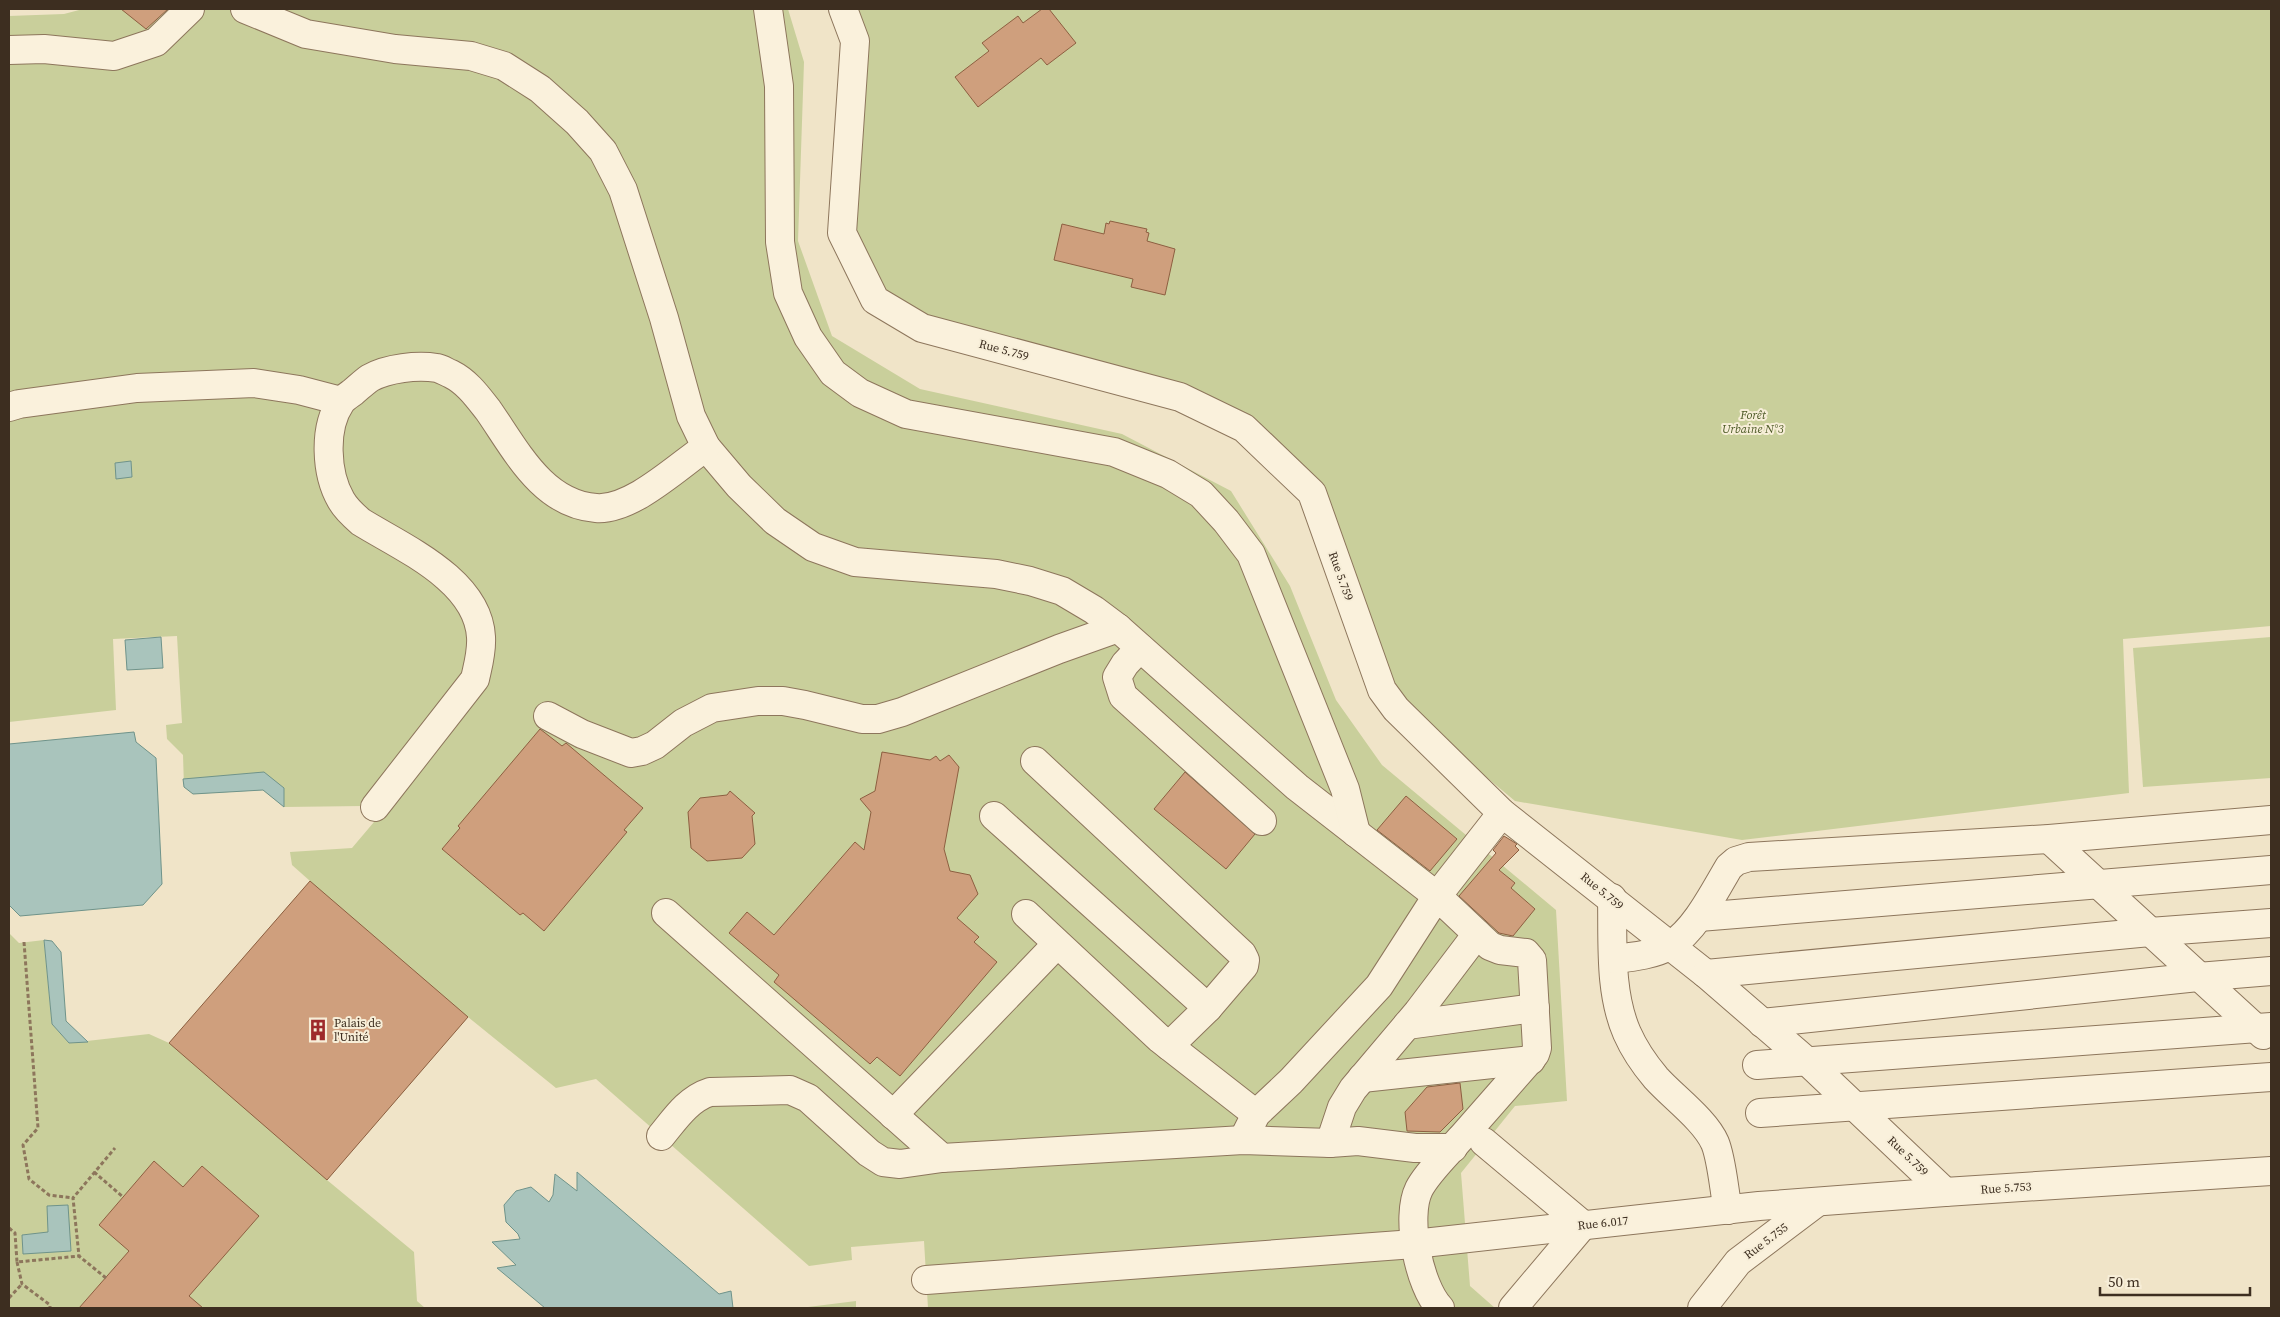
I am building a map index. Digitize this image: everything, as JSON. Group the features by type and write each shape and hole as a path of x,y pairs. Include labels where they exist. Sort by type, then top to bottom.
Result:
{"lane":[{"path":"9,50 44,49 114,56 156,42 190,9"},
{"path":"245,9 306,34 395,49 470,56 504,66 540,89 577,122 603,152 624,190 664,318 691,416 706,447 739,486 775,521 813,546 856,562 996,574 1030,581 1062,591 1094,610 1118,628 1297,787 1438,896 1490,946 1500,950 1526,953 1530,956 1532,960 1537,1048 1531,1060 1470,1144 1420,1187 1413,1204 1414,1244 1430,1295 1440,1308"},
{"path":"768,9 779,86 780,242 788,293 808,337 833,373 860,393 906,414 1114,452 1168,474 1201,494 1226,521 1251,554 1345,789 1356,833"},
{"name":"Rue 5.759","path":"843,9 855,41 842,233 875,300 922,328 1180,397 1244,428 1312,493 1382,690 1396,709 1502,812 1706,974 1809,1063 1945,1192"},
{"path":"375,807 475,679 480,657 481,635 473,611 444,572 361,522 350,513 340,500 332,475 328,451 332,424 341,401 371,377 408,367 439,368 459,378 476,393 531,470 547,489 572,504 596,508 612,508 630,501 706,447"},
{"path":"9,407 137,388 254,384 299,390 341,401"},
{"path":"548,716 582,734 631,752 642,752 655,745 683,723 712,708 758,701 783,701 862,719 878,719 902,712 1059,648 1118,628"},
{"path":"1140,648 1125,664 1117,677 1123,696 1262,821"},
{"path":"1035,761 1242,954 1246,960 1244,966 1208,1008 1169,1046"},
{"path":"1242,1140 1256,1114 1292,1081 1379,986 1438,896 1502,812"},
{"path":"994,816 1208,1008"},
{"path":"1614,959 1650,953 1671,945 1699,917 1729,867 1736,861 1749,857 2050,839 2271,820"},
{"path":"2050,839 2198,976 2266,1033"},
{"path":"1699,917 2271,870"},
{"path":"1612,898 1618,1004 1627,1033 1641,1059 1656,1079 1696,1117 1715,1142 1734,1209"},
{"path":"666,913 942,1158"},
{"path":"1026,914 1169,1046 1256,1114"},
{"path":"1706,974 2150,932 2271,923"},
{"path":"1330,1143 1342,1107 1362,1078 1407,1025 1477,934"},
{"path":"893,1115 1057,944"},
{"path":"1762,1023 2198,976 2271,971"},
{"path":"1407,1025 1535,1008"},
{"path":"1757,1065 2266,1033"},
{"path":"1362,1078 1531,1060"},
{"path":"1760,1113 2271,1077"},
{"path":"660,1136 687,1105 699,1096 710,1092 790,1090 808,1098 869,1153 883,1162 900,1164 942,1158 1242,1140 1330,1143 1358,1141 1415,1148 1470,1144 1583,1225 1513,1308"},
{"name":"Rue 5.753","path":"1734,1209 1816,1204 1945,1192 2271,1171"},
{"name":"Rue 5.755","path":"1702,1308 1738,1262 1816,1204"},
{"name":"Rue 6.017","path":"926,1280 1414,1244 1734,1209"}],"path":[{"path":"24,942 38,1128 23,1146 29,1179 49,1195 73,1198"},
{"path":"79,1256 73,1198 115,1148"},
{"path":"94,1172 123,1197"},
{"path":"9,1228 15,1233 17,1262 22,1284 50,1305 50,1308"},
{"path":"17,1262 79,1256 106,1278"},
{"path":"9,1298 22,1284"}],"green space":[{"path":"83,9 788,9 804,62 798,241 832,336 920,389 1122,434 1231,491 1290,586 1336,700 1382,765 1556,910 1567,1101 1515,1106 1461,1173 1470,1286 1495,1308 928,1308 924,1241 851,1247 852,1260 809,1266 596,1079 556,1088 468,1017 327,1180 414,1252 417,1301 425,1308 9,1308 9,933 19,943 44,940 52,1024 69,1043 149,1034 169,1043 310,881 292,865 290,852 352,848 374,822 363,806 284,807 263,790 193,794 184,787 183,755 167,739 166,725 182,723 177,636 113,639 116,710 9,722 9,16 64,14","holes":["48,1233 23,1254 22,1235"]},
{"name":"Forêt Urbaine N°3","path":"843,9 2271,9 2271,626 2123,639 2129,793 1742,840 1515,801 1382,690 1312,493 1244,428 875,300 842,233"},
{"path":"2271,637 2271,778 2143,787 2133,648"},
{"path":"856,1301 856,1308 808,1308 808,1307"}],"water":[{"path":"131,461 132,477 116,479 115,463"},
{"path":"161,637 163,668 127,670 125,640"},
{"path":"134,732 136,742 156,758 162,884 143,905 20,916 9,905 9,744"},
{"path":"264,772 284,788 284,807 263,790 193,794 184,787 183,779"},
{"path":"44,940 52,941 61,952 66,1021 88,1042 69,1043 52,1024"},
{"path":"577,1172 719,1294 731,1291 733,1308 545,1308 497,1268 516,1265 492,1242 520,1239 518,1234 506,1222 504,1205 516,1191 531,1187 549,1202 553,1195 555,1174 577,1191"},
{"path":"68,1205 71,1251 23,1254 22,1235 48,1232 47,1206"}],"building":[{"path":"121,9 168,9 146,29"},
{"path":"1042,9 1049,9 1076,43 1047,65 1041,58 978,107 955,77 989,51 982,43 1018,16 1023,23"},
{"path":"1110,221 1147,229 1146,232 1149,233 1147,241 1175,249 1165,295 1131,287 1133,279 1054,260 1062,224 1104,234 1106,223 1109,224"},
{"path":"540,729 562,746 566,743 643,808 624,830 627,832 544,931 523,913 520,915 442,849 460,828 458,826"},
{"path":"882,752 930,760 936,756 940,761 949,755 959,767 944,849 950,871 970,875 978,894 957,918 979,937 974,942 997,962 900,1076 877,1057 870,1064 774,982 779,975 729,933 747,912 774,935 855,842 864,850 871,812 860,799 875,791"},
{"path":"1185,772 1255,834 1226,869 1154,809"},
{"path":"730,791 755,813 752,816 755,844 742,858 707,861 691,848 688,812 700,798 727,795"},
{"path":"1406,796 1457,839 1430,871 1377,830"},
{"path":"1504,836 1517,844 1515,846 1519,850 1499,870 1515,883 1511,888 1535,909 1513,936 1499,933 1459,896 1496,853 1493,850"},
{"name":"Palais de l'Unité","path":"310,881 468,1017 327,1180 169,1043"},
{"path":"1460,1083 1463,1109 1440,1132 1407,1131 1405,1112 1427,1087"},
{"path":"154,1161 183,1187 202,1166 259,1216 189,1296 203,1308 79,1308 129,1251 99,1225"}],"place":[{"name":"Palais de l'Unité","path":"318,1030"}]}
